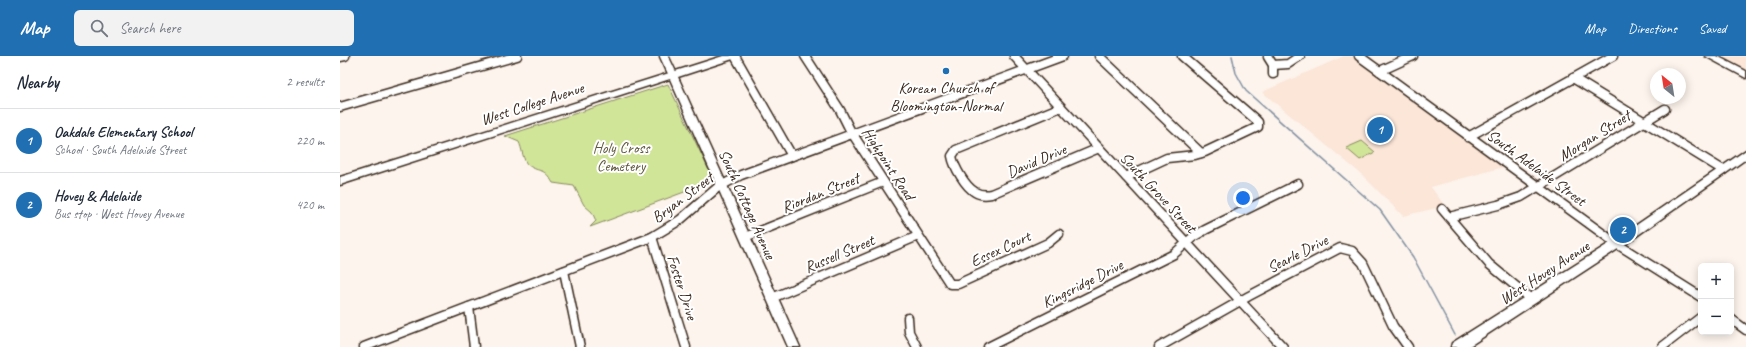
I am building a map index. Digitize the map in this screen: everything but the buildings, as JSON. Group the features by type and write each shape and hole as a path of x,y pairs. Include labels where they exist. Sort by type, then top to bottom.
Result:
{"main road":[{"name":"West College Avenue","path":"340,181 734,56"},
{"path":"1710,56 1746,75"},
{"name":"South Cottage Avenue","path":"672,75 794,347"},
{"name":"West Hovey Avenue","path":"1457,347 1617,244 1746,154"}],"street":[{"path":"340,57 345,56"},
{"path":"340,107 517,56"},
{"path":"664,56 672,75"},
{"path":"734,56 792,156"},
{"name":"Highpoint Road","path":"805,56 840,110 852,134 947,281 951,284"},
{"name":"South Grove Street","path":"1014,56 1283,347"},
{"name":"Bryan Street","path":"367,347 652,237 680,220 705,197 722,185 741,175 1063,56"},
{"path":"1099,56 1201,153"},
{"path":"1126,177 1167,158 1201,153 1252,131 1258,125 1255,119 1182,56"},
{"path":"1273,65 1280,66 1289,64 1297,56"},
{"name":"South Adelaide Street","path":"1359,56 1468,137 1617,244 1698,295"},
{"path":"1380,72 1413,56"},
{"path":"1468,137 1613,56"},
{"path":"1268,57 1273,65 1273,74"},
{"path":"1573,78 1723,170"},
{"name":"David Drive","path":"1061,107 965,145 953,153 953,162 972,190 982,194 991,194 1100,148"},
{"name":"Morgan Street","path":"1449,217 1511,201 1538,187 1665,109"},
{"name":"Riordan Street","path":"745,237 883,182"},
{"name":"Kingsridge Drive","path":"988,347 1174,254 1193,236 1298,184"},
{"path":"1442,209 1489,264 1531,299"},
{"name":"Essex Court","path":"951,284 958,284 1041,246 1059,234"},
{"name":"Russell Street","path":"772,298 918,236"},
{"name":"Foster Drive","path":"652,237 686,347"},
{"name":"Searle Drive","path":"1161,347 1336,249 1345,248 1357,255 1363,263 1393,326 1408,347"},
{"path":"564,271 580,347"},
{"path":"469,307 474,347"},
{"path":"908,318 909,332 917,347"},
{"path":"1662,347 1698,319"},
{"path":"1734,321 1746,330"}],"shaded area":[{"path":"1344,56 1353,56 1504,167 1431,187 1445,206 1403,216 1361,174 1262,92"},
{"path":"1714,56 1746,56 1746,73"}],"green space":[{"name":"Holy Cross Cemetery","path":"668,84 714,181 590,227 596,221 592,212 584,205 574,186 553,183 547,174 532,168 525,161 519,142 505,136"},
{"path":"1362,141 1375,152 1360,160 1346,148"}],"waterway":[{"path":"1232,56 1236,73 1246,91 1380,210 1413,257 1455,335"}],"place":[{"name":"Korean Church of Bloomington-Normal","path":"946,71"},
{"name":"Oakdale Elementary School","path":"1380,130"},
{"name":"Hovey & Adelaide","path":"1623,230"}]}
